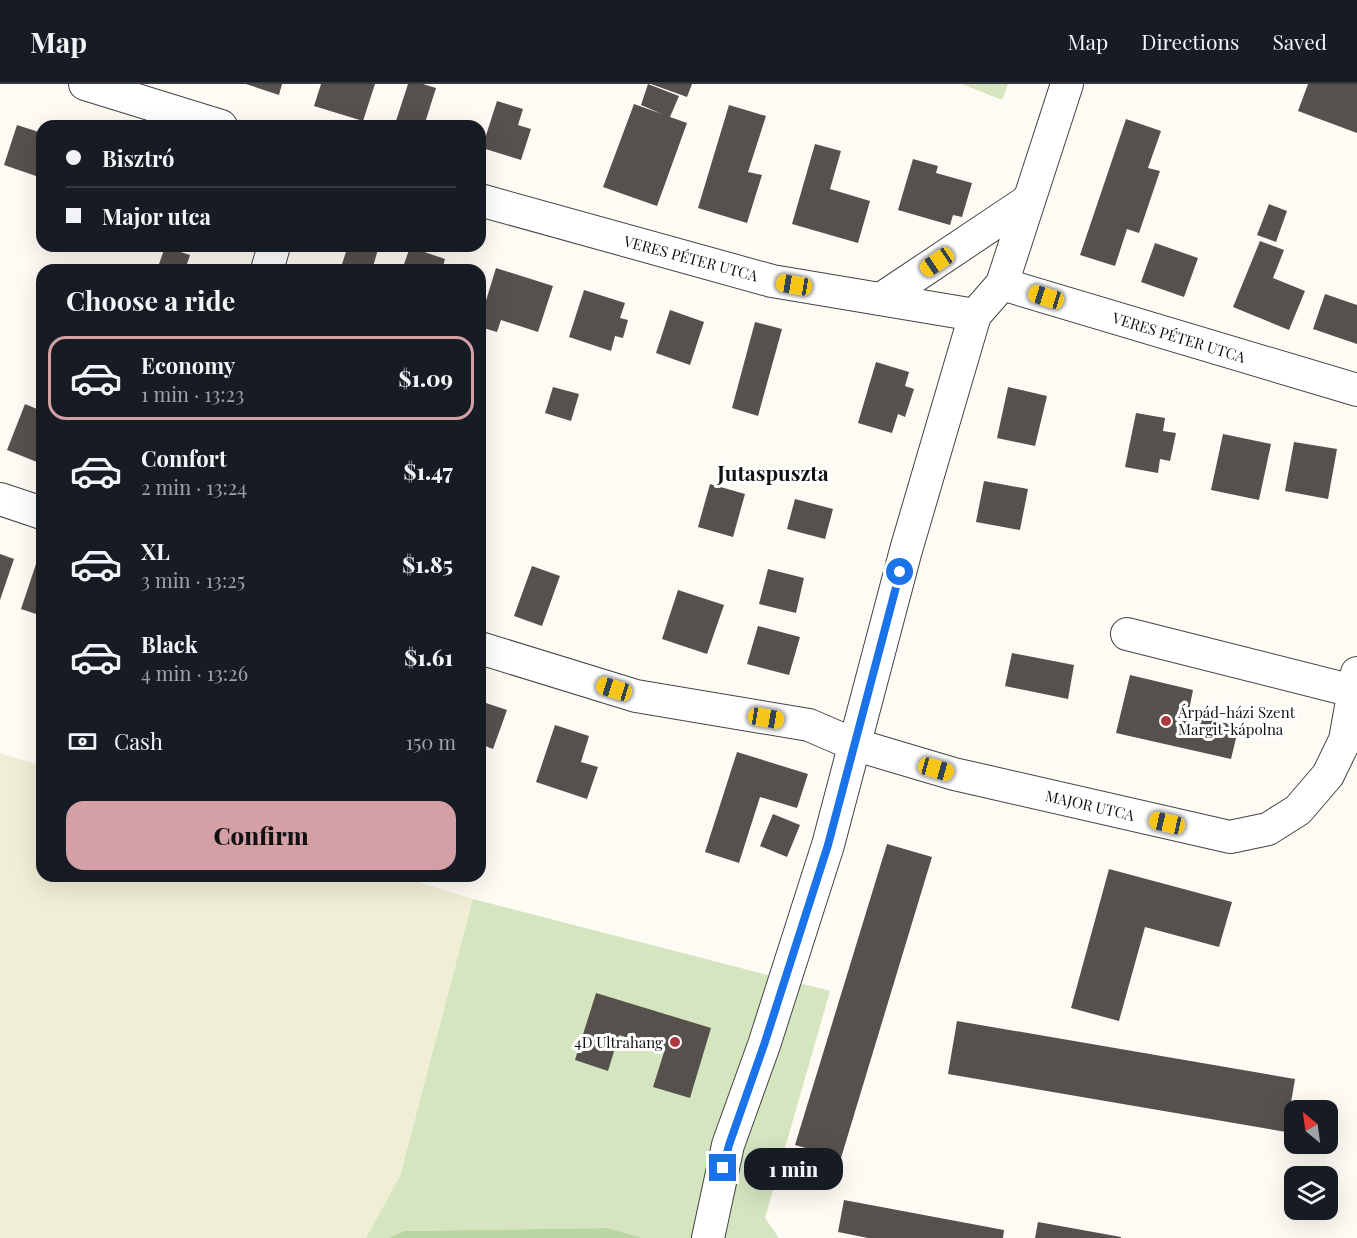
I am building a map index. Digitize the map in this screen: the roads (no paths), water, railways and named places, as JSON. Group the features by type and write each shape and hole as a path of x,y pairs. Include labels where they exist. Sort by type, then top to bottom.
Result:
{"street":[{"path":"85,84 202,120"},
{"path":"708,1238 729,1145 764,1045 828,845 906,550 975,315 1002,284 1067,84"},
{"path":"881,299 1029,200"},
{"name":"VERES PÉTER UTCA","path":"486,202 772,281 975,315"},
{"name":"VERES PÉTER UTCA","path":"1002,284 1357,390"},
{"path":"0,499 36,511"},
{"name":"MAJOR UTCA","path":"486,650 636,696 809,725 854,744 954,774 1230,837 1268,829 1298,810 1328,775 1345,740 1356,686 1127,634"}],"place":[{"name":"Árpád-házi Szent Margit-kápolna","path":"1166,721"},
{"name":"4D Ultrahang","path":"675,1042"}],"district":[{"name":"Jutaspuszta","path":"773,472"}]}
